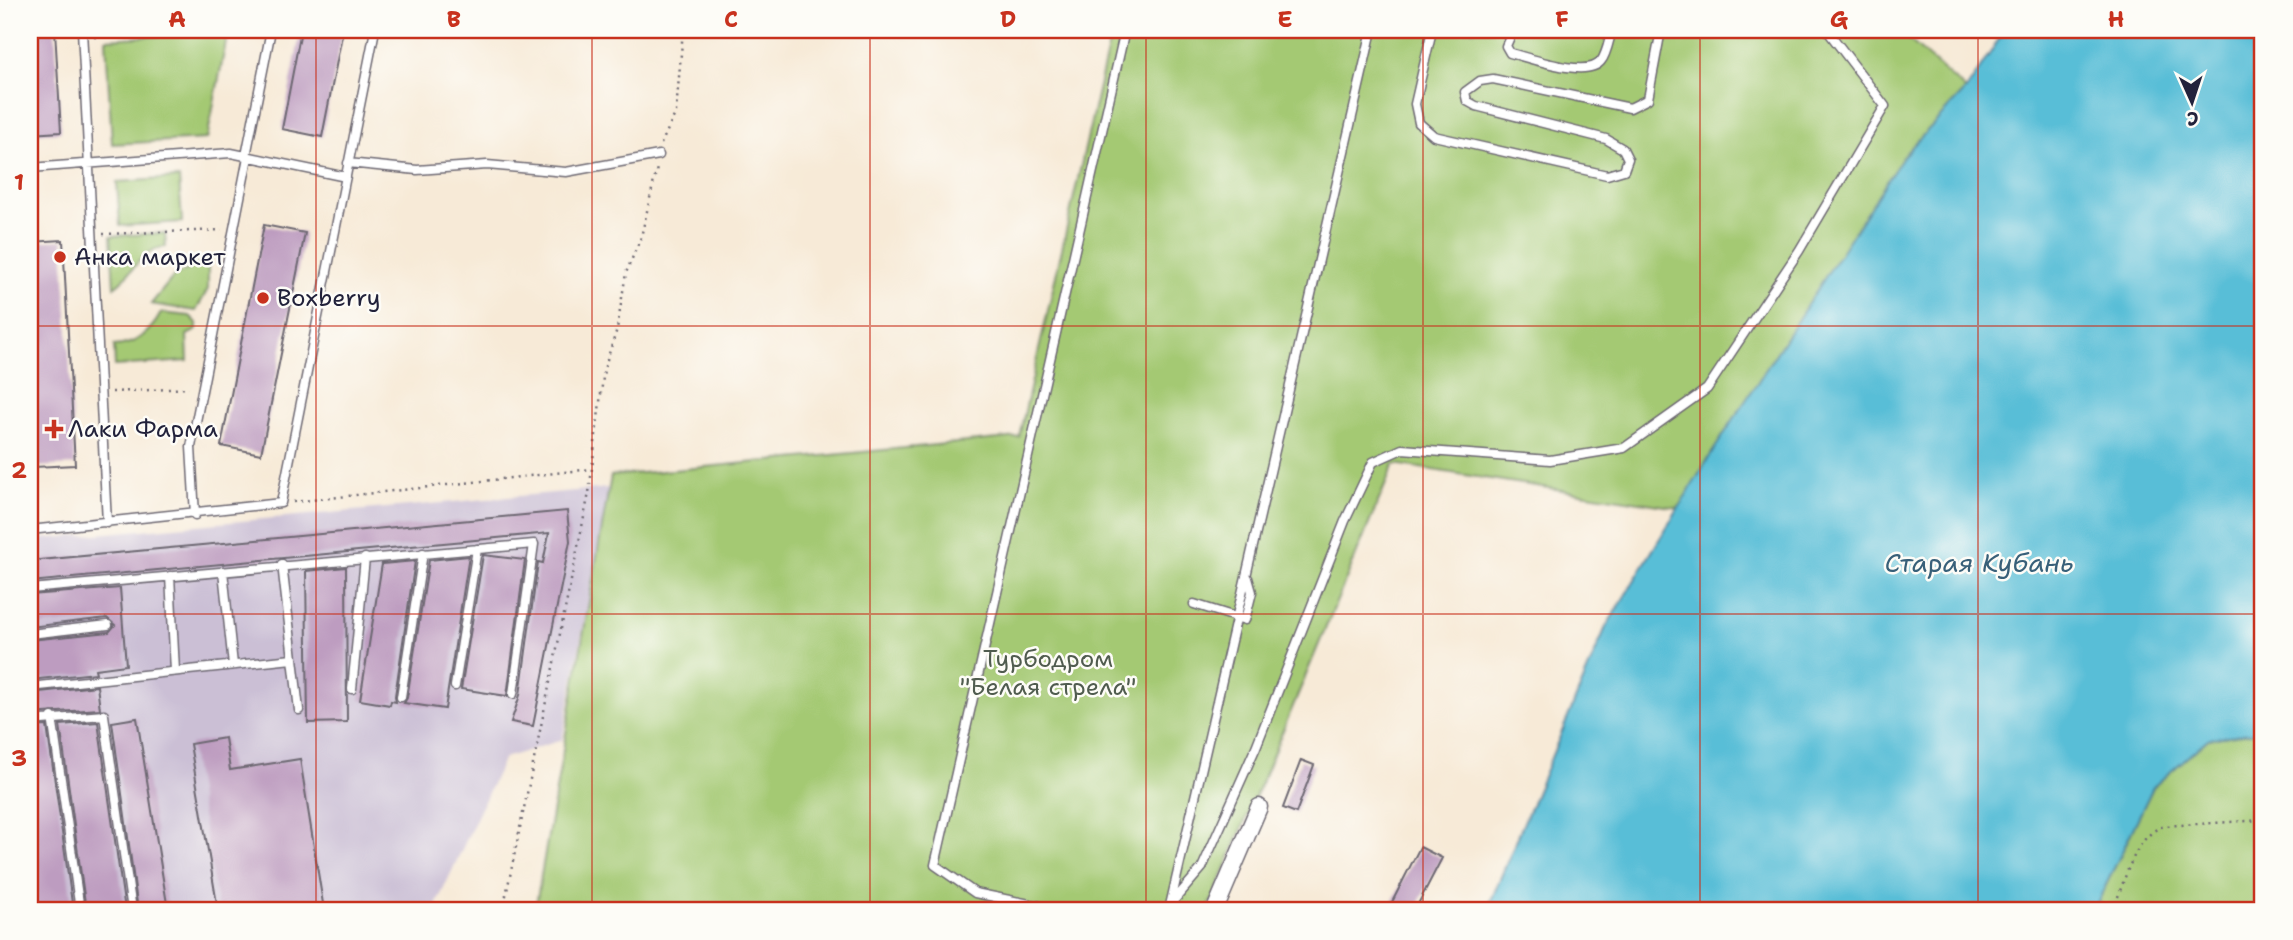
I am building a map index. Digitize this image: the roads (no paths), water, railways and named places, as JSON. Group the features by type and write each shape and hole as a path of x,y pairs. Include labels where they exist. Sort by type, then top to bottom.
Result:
{"street":[{"path":"1215,910 1259,807"}],"lane":[{"path":"195,515 191,447 271,30"},
{"path":"30,530 195,515 281,503 375,30"},
{"path":"1059,910 975,893 935,865 1125,30"},
{"path":"1170,908 1372,30"},
{"path":"1432,30 1415,104 1419,123 1434,136 1607,175 1625,170 1628,159 1623,149 1606,139 1476,107 1467,100 1465,92 1480,81 1493,79 1630,108 1648,99 1661,30"},
{"path":"1513,30 1506,46 1510,53 1579,70 1592,69 1602,61 1612,30"},
{"path":"1549,30 1563,30"},
{"path":"1170,908 1202,868 1256,747 1345,521 1373,462 1402,449 1550,460 1625,448 1707,389 1799,251 1885,106 1827,30"},
{"path":"82,34 107,523"},
{"path":"30,168 231,153 346,177"},
{"path":"348,163 416,170 487,165 566,172 659,155"},
{"path":"30,589 282,564 534,544 513,695"},
{"path":"455,686 477,550"},
{"path":"401,697 423,553"},
{"path":"352,689 365,558"},
{"path":"282,564 299,710"},
{"path":"223,571 233,665"},
{"path":"170,576 175,671"},
{"path":"1194,604 1238,617"},
{"path":"30,634 108,625"},
{"path":"30,687 292,659"},
{"path":"30,721 52,717 104,715 132,910"},
{"path":"52,717 80,910"}],"water":[{"name":"Старая Кубань","path":"2005,30 2263,30 2263,731 2208,739 2153,787 2094,910 1487,910 1606,627 1710,456 1903,156 1966,90"}],"place":[{"name":"Анка маркет","path":"60,257"},
{"name":"Boxberry","path":"263,298"},
{"name":"Лаки Фарма","path":"54,429"}],"park label":[{"name":"Турбодром \"Белая стрела\"","path":"1048,673"}]}
